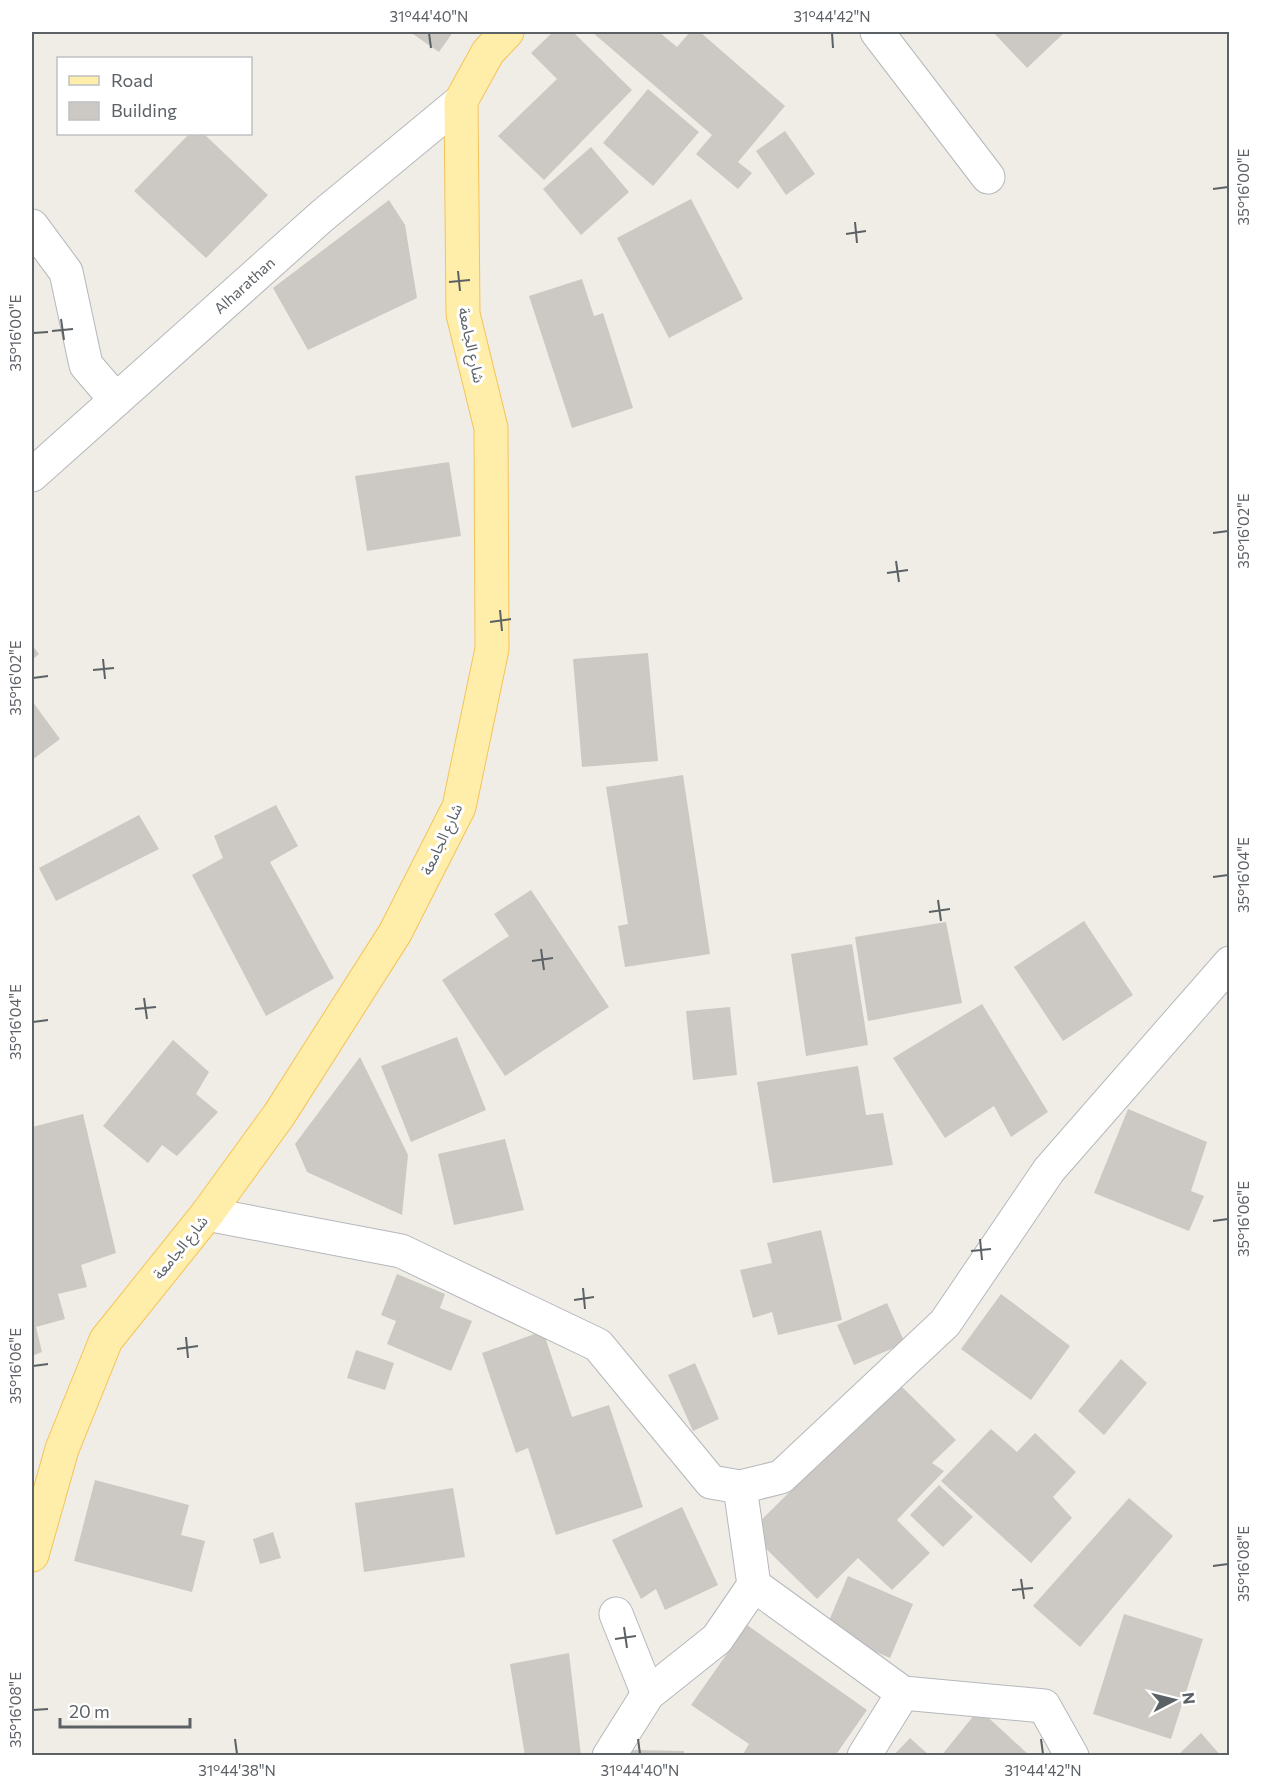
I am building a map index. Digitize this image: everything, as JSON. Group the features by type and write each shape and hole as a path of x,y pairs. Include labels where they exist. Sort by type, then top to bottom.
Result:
{"main road":[{"name":"شارع الجامعة","path":"32,1555 62,1449 106,1340 207,1214 279,1114 388,943 459,807 492,649 491,428 463,314 461,101 488,52 507,32"}],"street":[{"path":"877,32 988,177"},
{"name":"Alharathan","path":"32,475 322,216 461,101"},
{"path":"32,226 66,272 86,366 116,400"},
{"path":"207,1214 401,1251 598,1345 711,1482 740,1487 781,1477 945,1323 1049,1170 1230,963"},
{"path":"609,1755 648,1694 717,1639 754,1586 740,1487"},
{"path":"754,1586 903,1693 1044,1706 1072,1755"},
{"path":"616,1614 648,1694"},
{"path":"864,1755 903,1693"}],"building":[{"path":"410,32 453,32 439,52"},
{"path":"553,32 573,32 632,90 544,180 498,136 557,79 531,53"},
{"path":"592,32 659,32 677,47 690,32 700,32 785,106 738,162 752,173 738,189 696,154 712,135"},
{"path":"993,32 1065,32 1027,68"},
{"path":"648,89 699,132 653,186 603,143"},
{"path":"785,131 815,174 786,195 756,151"},
{"path":"188,135 205,135 268,195 206,258 134,191"},
{"path":"591,147 629,192 581,235 543,189"},
{"path":"691,199 743,299 669,338 617,238"},
{"path":"389,200 405,225 417,298 308,350 273,288"},
{"path":"582,279 594,316 603,313 633,408 572,428 529,296"},
{"path":"449,462 461,536 367,551 355,476"},
{"path":"32,645 39,654 32,660"},
{"path":"648,653 658,761 582,767 573,659"},
{"path":"32,701 60,739 32,760"},
{"path":"683,775 710,954 625,967 618,926 628,924 606,787"},
{"path":"276,805 298,846 270,862 334,978 266,1016 192,875 223,858 214,836"},
{"path":"139,815 159,849 56,901 39,868"},
{"path":"531,890 609,1007 505,1076 442,980 509,936 494,914"},
{"path":"1084,921 1133,995 1063,1041 1014,967"},
{"path":"946,922 962,1003 868,1021 855,937"},
{"path":"852,944 868,1045 806,1056 791,954"},
{"path":"982,1004 1048,1112 1011,1137 994,1106 945,1138 893,1058"},
{"path":"730,1007 737,1075 693,1080 686,1011"},
{"path":"457,1037 486,1110 411,1142 381,1066"},
{"path":"173,1040 209,1072 196,1094 218,1112 177,1156 162,1145 148,1163 103,1126"},
{"path":"360,1057 408,1155 402,1215 307,1172 295,1144"},
{"path":"858,1066 866,1115 883,1113 893,1165 773,1183 757,1082"},
{"path":"1128,1109 1207,1142 1191,1191 1204,1196 1189,1231 1094,1193"},
{"path":"83,1114 116,1253 81,1265 87,1287 58,1294 65,1319 36,1327 42,1352 32,1356 32,1127"},
{"path":"505,1139 524,1210 454,1225 438,1154"},
{"path":"821,1230 842,1320 778,1335 772,1312 753,1318 740,1270 772,1263 767,1243"},
{"path":"397,1274 445,1294 440,1308 472,1321 451,1371 387,1344 396,1321 381,1315"},
{"path":"1001,1294 1070,1346 1031,1400 961,1349"},
{"path":"887,1303 905,1343 854,1365 837,1325"},
{"path":"543,1331 572,1417 609,1405 643,1507 556,1535 528,1448 516,1453 482,1353"},
{"path":"356,1350 394,1363 385,1390 347,1378"},
{"path":"1121,1359 1147,1383 1104,1435 1078,1411"},
{"path":"695,1363 719,1419 693,1431 668,1375"},
{"path":"899,1384 956,1440 932,1463 944,1471 897,1520 930,1553 892,1590 858,1558 817,1599 749,1532"},
{"path":"991,1429 1017,1452 1035,1433 1076,1472 1053,1497 1072,1518 1031,1563 941,1481"},
{"path":"95,1480 189,1505 181,1535 205,1541 192,1592 74,1561"},
{"path":"939,1485 973,1517 943,1547 910,1515"},
{"path":"453,1488 465,1557 364,1572 355,1503"},
{"path":"1129,1498 1173,1536 1080,1647 1033,1606"},
{"path":"682,1507 718,1585 665,1610 656,1589 641,1599 612,1540"},
{"path":"273,1532 281,1558 260,1564 253,1539"},
{"path":"848,1576 913,1604 890,1658 825,1630"},
{"path":"1124,1614 1203,1639 1171,1739 1093,1714"},
{"path":"747,1625 867,1710 835,1756 742,1756 749,1744 691,1705"},
{"path":"569,1653 581,1756 525,1756 510,1664"},
{"path":"979,1709 1030,1756 941,1756"},
{"path":"1201,1733 1221,1756 1177,1756"},
{"path":"910,1738 930,1756 893,1756"},
{"path":"633,1750 684,1751 684,1756 628,1756"}]}
